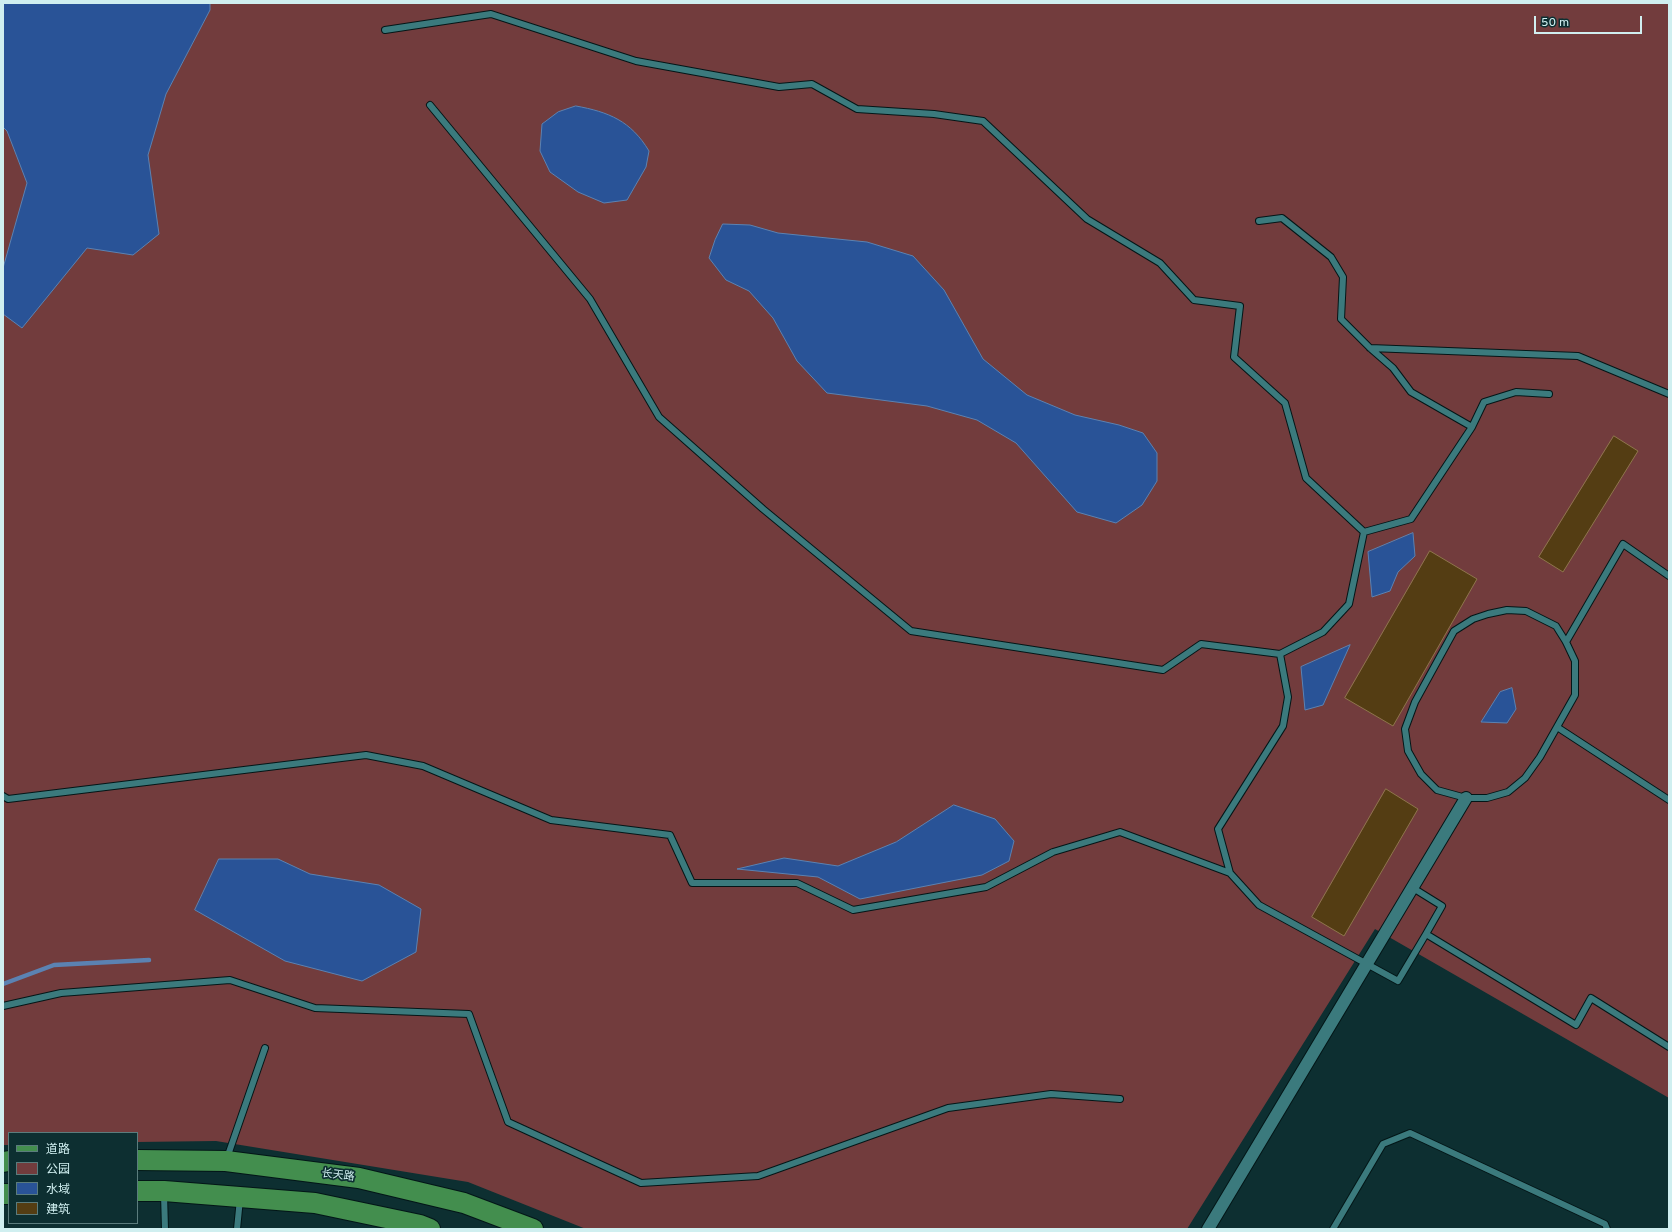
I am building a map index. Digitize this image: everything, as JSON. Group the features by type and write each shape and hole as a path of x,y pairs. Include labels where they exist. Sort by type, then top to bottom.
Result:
{"main road":[{"name":"长天路","path":"138,1160 226,1161 359,1178 464,1203 532,1229"},
{"path":"138,1191 164,1190 315,1203 420,1225 430,1229"}],"street":[{"path":"1208,1229 1466,798"}],"lane":[{"path":"385,30 491,14 636,60 779,87 812,84 857,109 934,114 983,121 1087,219 1160,263 1194,300 1240,306 1234,357 1285,403 1306,478 1364,532"},
{"path":"430,105 590,299 659,417 763,509 910,631 1163,670 1201,644 1280,654 1323,632 1349,604 1364,532"},
{"path":"1259,221 1282,218 1331,257 1343,277 1341,319 1370,348 1393,368 1411,392 1472,427"},
{"path":"1370,348 1578,356 1669,394"},
{"path":"1364,532 1411,519 1472,427 1484,402 1516,392 1549,394"},
{"path":"1566,642 1623,544 1669,576"},
{"path":"1507,610 1526,611 1556,626 1575,661 1575,695 1557,727 1525,778 1508,792 1487,798 1466,798 1437,790 1420,774 1408,751 1405,729 1415,702 1454,631 1474,619 1507,610"},
{"path":"1280,654 1288,697 1283,726 1218,829 1230,873 1259,905 1368,963 1398,981 1442,906 1413,888"},
{"path":"1557,727 1669,800"},
{"path":"3,796 8,798 366,755 423,766 551,820 670,835 692,883 797,883 853,910 986,887 1053,852 1120,832 1230,873"},
{"path":"1426,934 1576,1025 1591,998 1669,1047"},
{"path":"3,1006 61,994 230,980 315,1008 469,1014 508,1122 641,1183 758,1176 948,1108 1051,1094 1120,1099"},
{"path":"226,1161 265,1048"},
{"path":"1333,1229 1384,1144 1410,1133 1605,1224 1607,1229"},
{"path":"164,1190 165,1229"},
{"path":"237,1229 241,1197"}],"green space":[{"path":"3,3 1669,3 1669,1098 1375,929 1187,1229 586,1229 468,1182 216,1141 138,1142 138,1132 8,1132 8,1145 3,1145"}],"water":[{"path":"3,3 210,3 210,10 166,94 148,155 159,234 133,255 87,248 22,328 3,314 3,268 27,183 7,131 3,127"},
{"path":"576,106 599,111 627,125 635,132 649,151 646,167 627,200 604,203 578,192 550,172 540,151 542,124 558,112"},
{"path":"723,224 750,225 778,233 867,242 913,256 944,290 983,359 1027,395 1075,415 1119,425 1143,433 1157,453 1157,481 1142,505 1116,523 1077,512 1016,443 977,420 927,406 827,393 797,361 773,318 749,291 726,280 709,258 715,240"},
{"path":"1413,533 1415,556 1398,572 1390,591 1372,597 1368,552"},
{"path":"1350,645 1323,705 1305,710 1301,667"},
{"path":"1512,688 1516,709 1507,723 1481,722 1500,692"},
{"path":"954,805 995,819 1014,841 1009,861 982,875 860,899 818,877 737,869 784,858 838,866 896,842"},
{"path":"219,859 278,859 310,874 379,885 421,909 416,952 362,981 285,961 195,910"}],"building":[{"path":"1614,436 1638,451 1563,572 1539,557"},
{"path":"1430,551 1477,579 1393,726 1345,698"},
{"path":"1386,789 1418,809 1344,936 1312,917"}],"waterway":[{"path":"3,984 54,965 149,960"}]}
